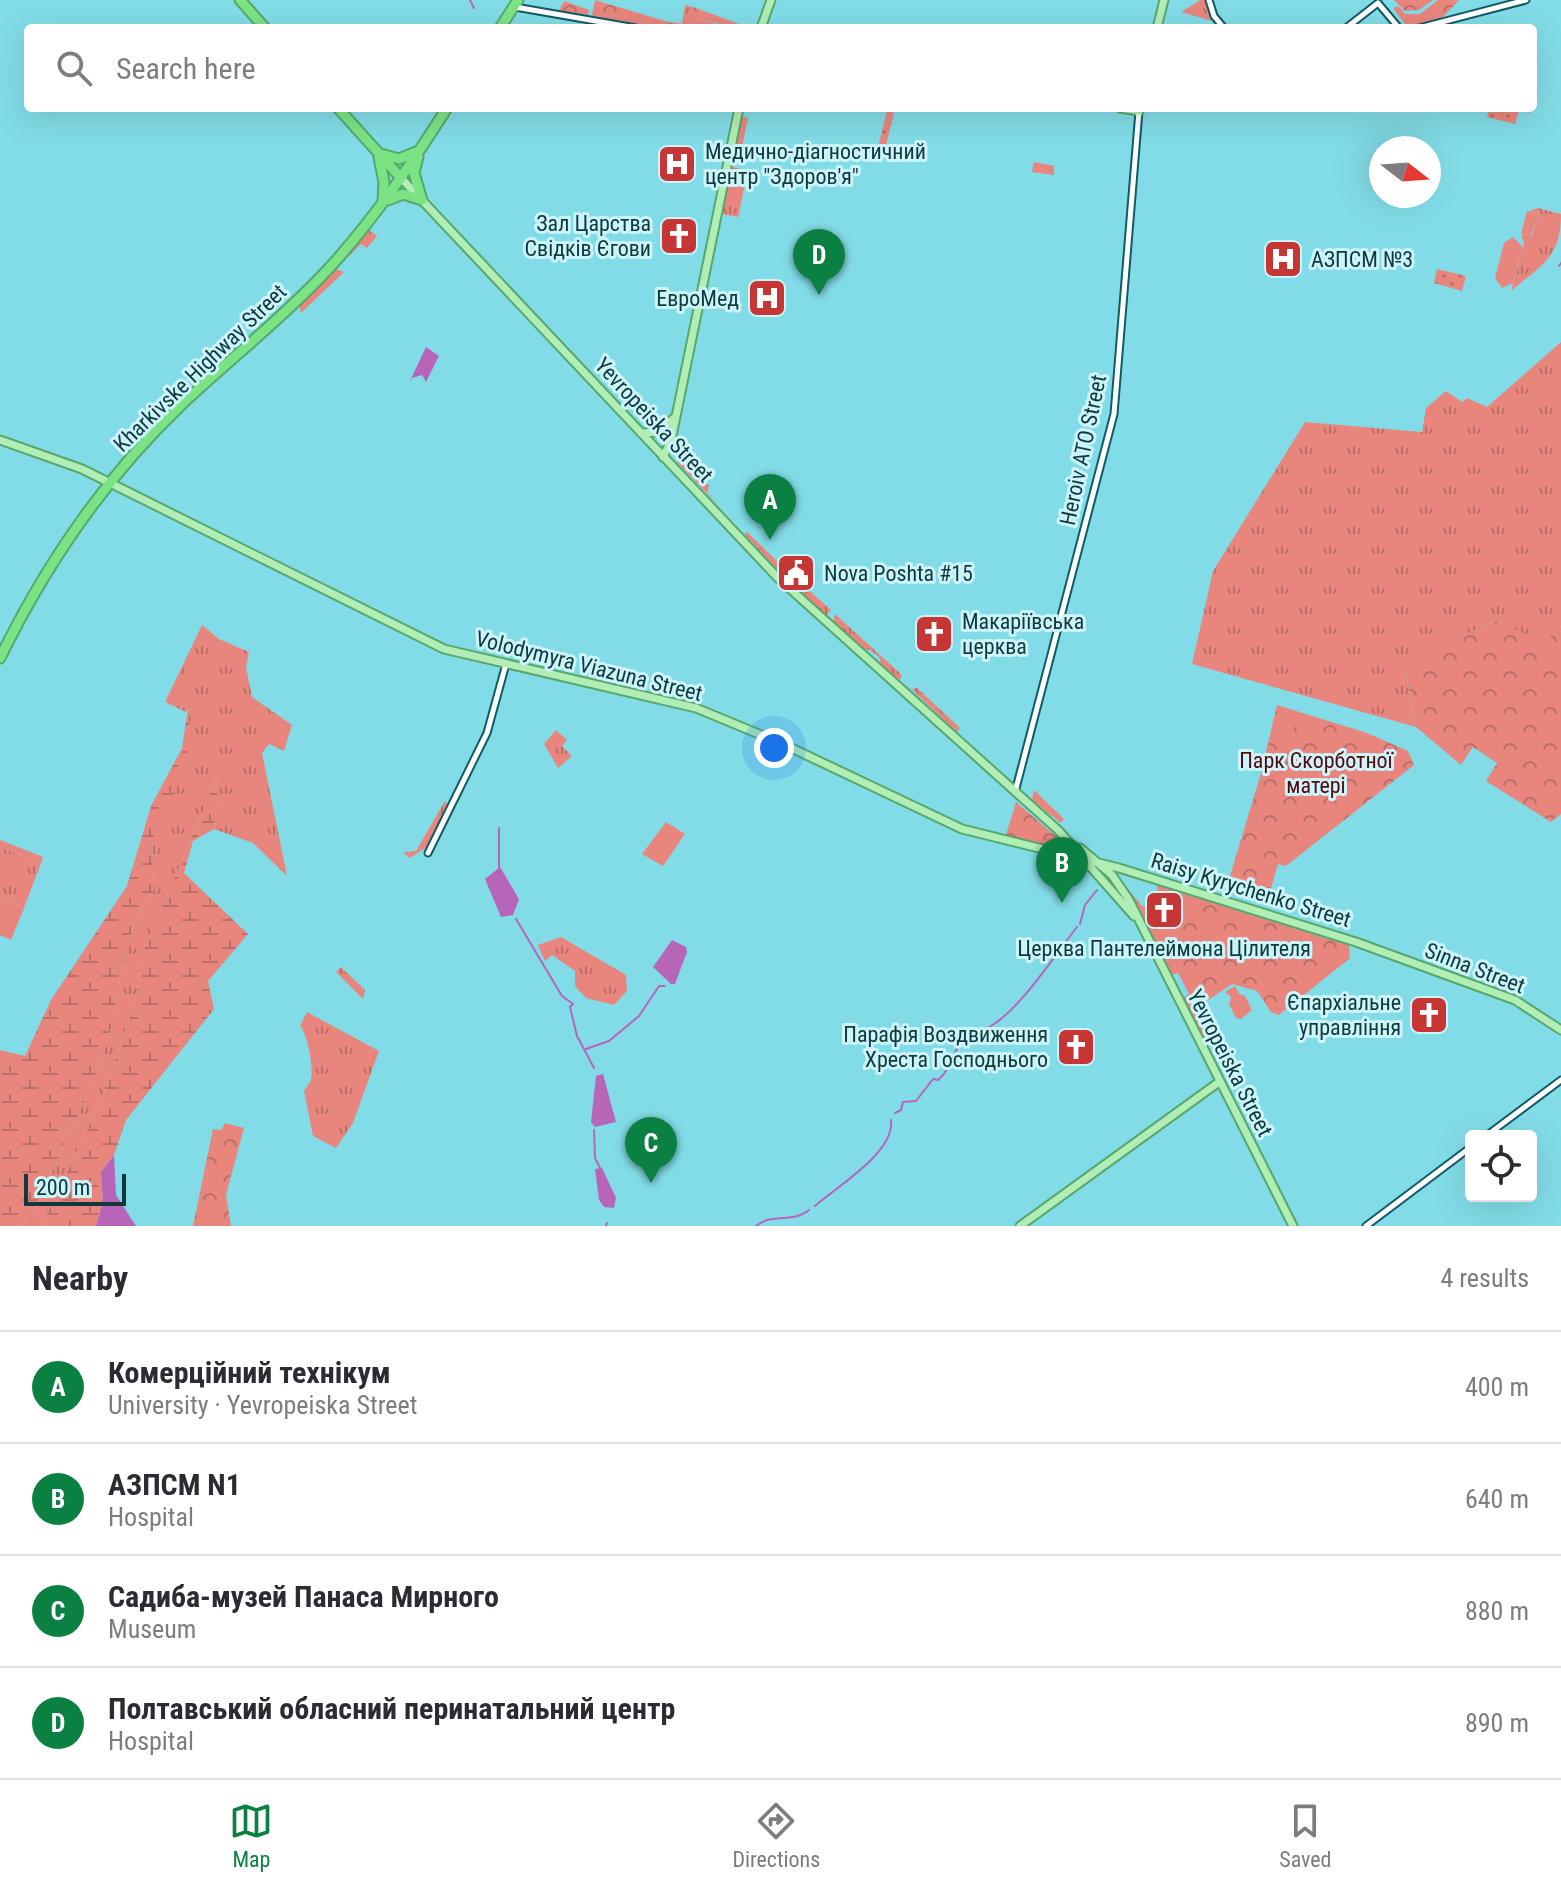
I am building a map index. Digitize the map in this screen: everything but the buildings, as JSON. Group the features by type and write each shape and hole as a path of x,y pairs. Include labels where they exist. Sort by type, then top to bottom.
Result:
{"highway":[{"path":"240,0 261,24"},
{"path":"503,24 516,3"},
{"name":"Yevropeiska Street","path":"342,112 401,178"},
{"name":"Kharkivske Highway Street","path":"0,658 36,586 108,483 180,407 310,288 385,200 444,112"},
{"path":"420,150 399,159 378,153 385,200 399,194 422,200"},
{"path":"420,150 414,173 422,200"}],"main road":[{"path":"762,24 771,0"},
{"path":"1158,24 1164,0"},
{"path":"663,457 677,413 738,112"},
{"name":"Yevropeiska Street","path":"401,178 814,615 1067,838 1100,863 1120,886 1293,1226"},
{"path":"641,433 662,431 677,413"},
{"name":"Volodymyra Viazuna Street","path":"0,440 82,469 444,649 696,708 783,744 962,829 1119,868"},
{"name":"Yevropeiska Street","path":"1067,838 1134,916"},
{"name":"Raisy Kyrychenko Street","path":"1119,868 1372,948"},
{"name":"Sinna Street","path":"1372,948 1515,1000 1561,1030"},
{"path":"1020,1226 1219,1082"}],"street":[{"path":"1209,0 1214,16 1221,24"},
{"path":"1434,24 1526,0"},
{"path":"516,3 617,24"},
{"path":"1351,24 1378,3 1396,24"},
{"name":"Heroiv ATO Street","path":"1015,792 1114,414 1139,112"},
{"path":"428,853 487,733 506,664"},
{"path":"1494,1130 1561,1080"},
{"path":"1366,1226 1465,1152"}],"green space":[{"path":"595,0 683,24 638,24 592,16"},
{"path":"1200,0 1206,0 1216,22 1181,12"},
{"path":"1394,0 1433,0 1419,10 1405,11"},
{"path":"1438,0 1459,0 1441,19 1423,24 1405,24 1393,8 1398,6 1405,14 1420,14"},
{"path":"564,1 589,10 588,15 559,11"},
{"path":"685,5 693,7 691,21 698,19 717,24 682,24"},
{"path":"693,7 739,24 699,19 690,21"},
{"path":"887,112 894,113 883,157 876,155"},
{"path":"1488,112 1519,112 1515,124 1487,117"},
{"path":"742,117 748,118 740,157 734,156"},
{"path":"1034,162 1054,166 1054,175 1032,172"},
{"path":"732,167 748,170 738,217 722,214"},
{"path":"1538,208 1561,214 1558,241 1548,259 1511,291 1524,244 1521,235 1531,237 1539,214 1529,211"},
{"path":"1527,211 1539,214 1530,237 1521,234"},
{"path":"368,229 377,236 367,248 361,244 340,265"},
{"path":"1513,237 1523,247 1513,283 1502,288 1495,278 1504,243"},
{"path":"336,269 344,272 301,313 299,304"},
{"path":"1437,269 1466,276 1462,291 1434,283"},
{"path":"1561,342 1561,626 1544,644 1497,621 1451,641 1406,674 1416,727 1192,664 1213,571 1305,422 1422,432 1426,408 1446,391 1462,402 1467,398 1487,407"},
{"path":"681,458 709,486 707,492 718,505 677,462"},
{"path":"747,532 783,567 780,572 744,534"},
{"path":"788,572 831,610 826,616 786,580"},
{"path":"835,614 902,675 900,680 882,667 879,657 870,650 862,649 833,624"},
{"path":"1497,621 1544,643 1561,626 1561,814 1551,822 1486,781 1497,763 1473,747 1461,765 1416,727 1406,673 1451,641"},
{"path":"202,625 219,639 249,652 246,667 252,697 292,725 284,751 269,744 262,753 287,876 253,843 214,829 219,773 143,952 135,1002 102,1099 41,1226 28,1226 96,1074 110,1031 133,927 154,890 152,840 187,754 187,730 195,709 188,708 186,712 165,702"},
{"path":"907,685 913,690 916,687 960,728 957,732"},
{"name":"Парк Скорботної матері","path":"1277,705 1367,733 1408,751 1414,765 1286,866 1278,864 1268,899 1258,896 1253,900 1225,892 1260,777"},
{"path":"188,708 195,709 187,730 187,754 152,840 154,890 133,927 104,1052 28,1226 0,1226 0,1050 25,1056 51,1000 127,886 151,806 182,748"},
{"path":"1276,715 1296,720 1288,747 1269,741"},
{"path":"556,730 567,740 562,746 572,756 558,768 544,744"},
{"path":"220,770 214,829 193,841 184,873 248,934 208,981 214,1009 126,1120 114,1155 101,1172 103,1202 96,1226 41,1226 102,1099 135,1002 143,952"},
{"path":"1034,790 1064,819 1061,823 1032,800"},
{"path":"445,801 448,806 430,845 410,858 403,852 416,851"},
{"path":"1016,802 1066,845 1064,850 1005,838"},
{"path":"666,822 685,834 663,866 642,854"},
{"path":"0,840 43,857 41,863 0,847"},
{"path":"0,847 41,863 24,908 0,896"},
{"path":"1123,883 1142,906 1154,906 1161,918 1168,916 1173,908 1157,894 1157,883 1184,895 1186,892 1327,939 1329,937 1349,945 1350,958 1279,1015 1271,1012 1257,991 1232,984 1201,1005 1216,1037 1205,1042 1183,998 1189,994 1178,973 1172,975"},
{"path":"0,896 24,908 11,940 0,935"},
{"path":"561,937 626,975 627,991 614,1005 586,998 575,986 575,971 552,955 545,961 538,945"},
{"path":"341,967 365,990 363,999 336,972"},
{"path":"1235,986 1252,1010 1241,1019 1236,1018 1229,1004 1231,997 1225,992"},
{"path":"307,1012 379,1051 353,1123 336,1148 313,1136 304,1091 311,1079 311,1059 300,1026"},
{"path":"225,1123 244,1128 226,1195 231,1226 193,1226 213,1129 221,1130"}],"shaded area":[{"path":"426,347 439,356 426,382 422,375 412,378 409,383"},
{"path":"500,867 519,899 513,915 501,917 485,879"},
{"path":"672,940 686,947 687,952 675,984 671,984 653,967"},
{"path":"603,1074 616,1122 595,1127 591,1122 596,1076"},
{"path":"114,1155 116,1195 136,1226 96,1226 103,1202 101,1172"},
{"path":"602,1168 616,1198 614,1208 604,1207 599,1200 595,1169"}],"waterway":[{"path":"470,0 474,8"},
{"path":"499,828 499,871"},
{"path":"1080,924 1085,905 1097,890"},
{"path":"516,919 562,996 573,1004 570,1007 577,1036 594,1068"},
{"path":"895,1113 901,1110 903,1102 916,1101 933,1079 938,1080 943,1075 968,1035 991,1026 1014,1007 1077,927"},
{"path":"586,1049 609,1041 639,1016 659,986 665,986"},
{"path":"815,1206 875,1156 890,1132 891,1120"},
{"path":"594,1130 595,1158 600,1168"},
{"path":"756,1226 809,1210"}],"place":[{"name":"Медично-діагностичний центр \"Здоров'я\"","path":"677,164"},
{"name":"Зал Царства Cвідків Єгови","path":"679,236"},
{"name":"АЗПСМ №3","path":"1283,259"},
{"name":"Полтавський обласний перинатальний центр","path":"819,295"},
{"name":"ЕвроМед","path":"767,298"},
{"name":"Комерційний технікум","path":"770,540"},
{"name":"Nova Poshta #15","path":"796,573"},
{"name":"Макаріївська церква","path":"934,634"},
{"name":"АЗПСМ N1","path":"1062,903"},
{"name":"Церква Пантелеймона Цілителя","path":"1164,910"},
{"name":"Єпархіальне управління","path":"1429,1015"},
{"name":"Парафія Воздвиження Хреста Господнього","path":"1076,1047"},
{"name":"Садиба-музей Панаса Мирного","path":"651,1183"}]}
